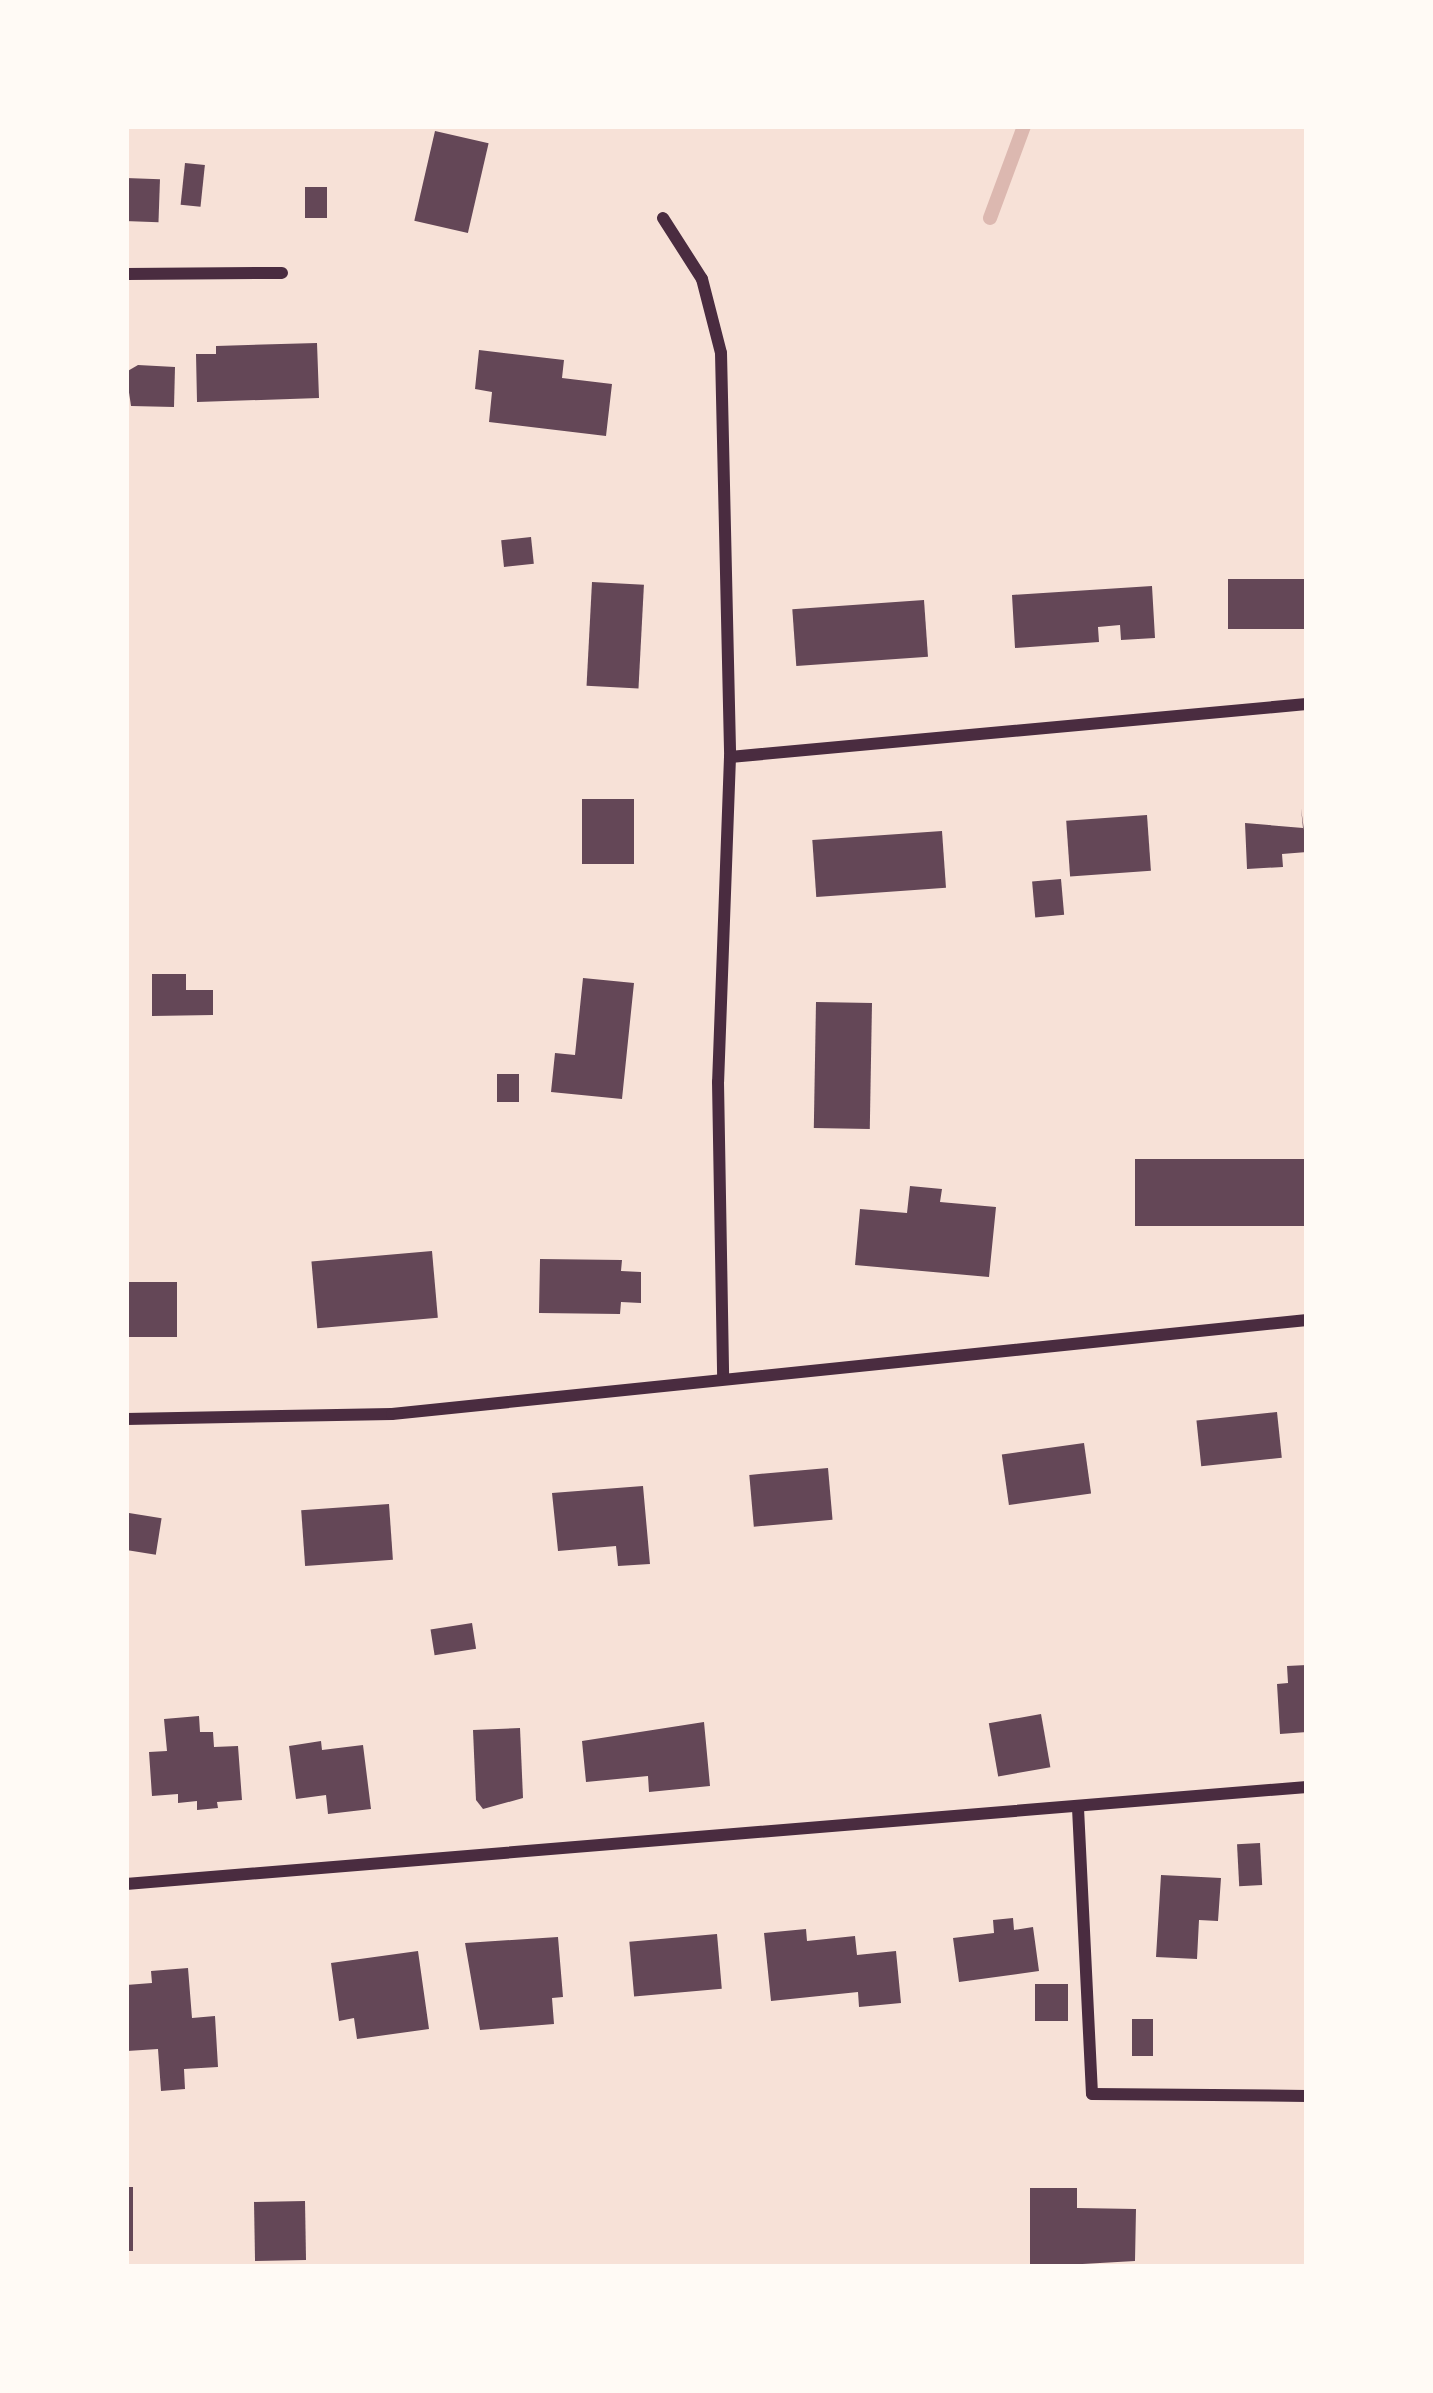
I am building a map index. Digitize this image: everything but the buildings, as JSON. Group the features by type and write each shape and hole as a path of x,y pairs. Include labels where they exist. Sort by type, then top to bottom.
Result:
{"street":[{"path":"663,218 702,279 721,352 730,757 718,1082 723,1376"},
{"path":"126,274 282,273"},
{"path":"730,757 1307,704"},
{"path":"126,1419 392,1414 723,1376 1307,1320"},
{"path":"126,1884 1307,1787"},
{"path":"1078,1808 1092,2094 1307,2096"}],"waterway":[{"path":"990,218 1024,126"}]}
